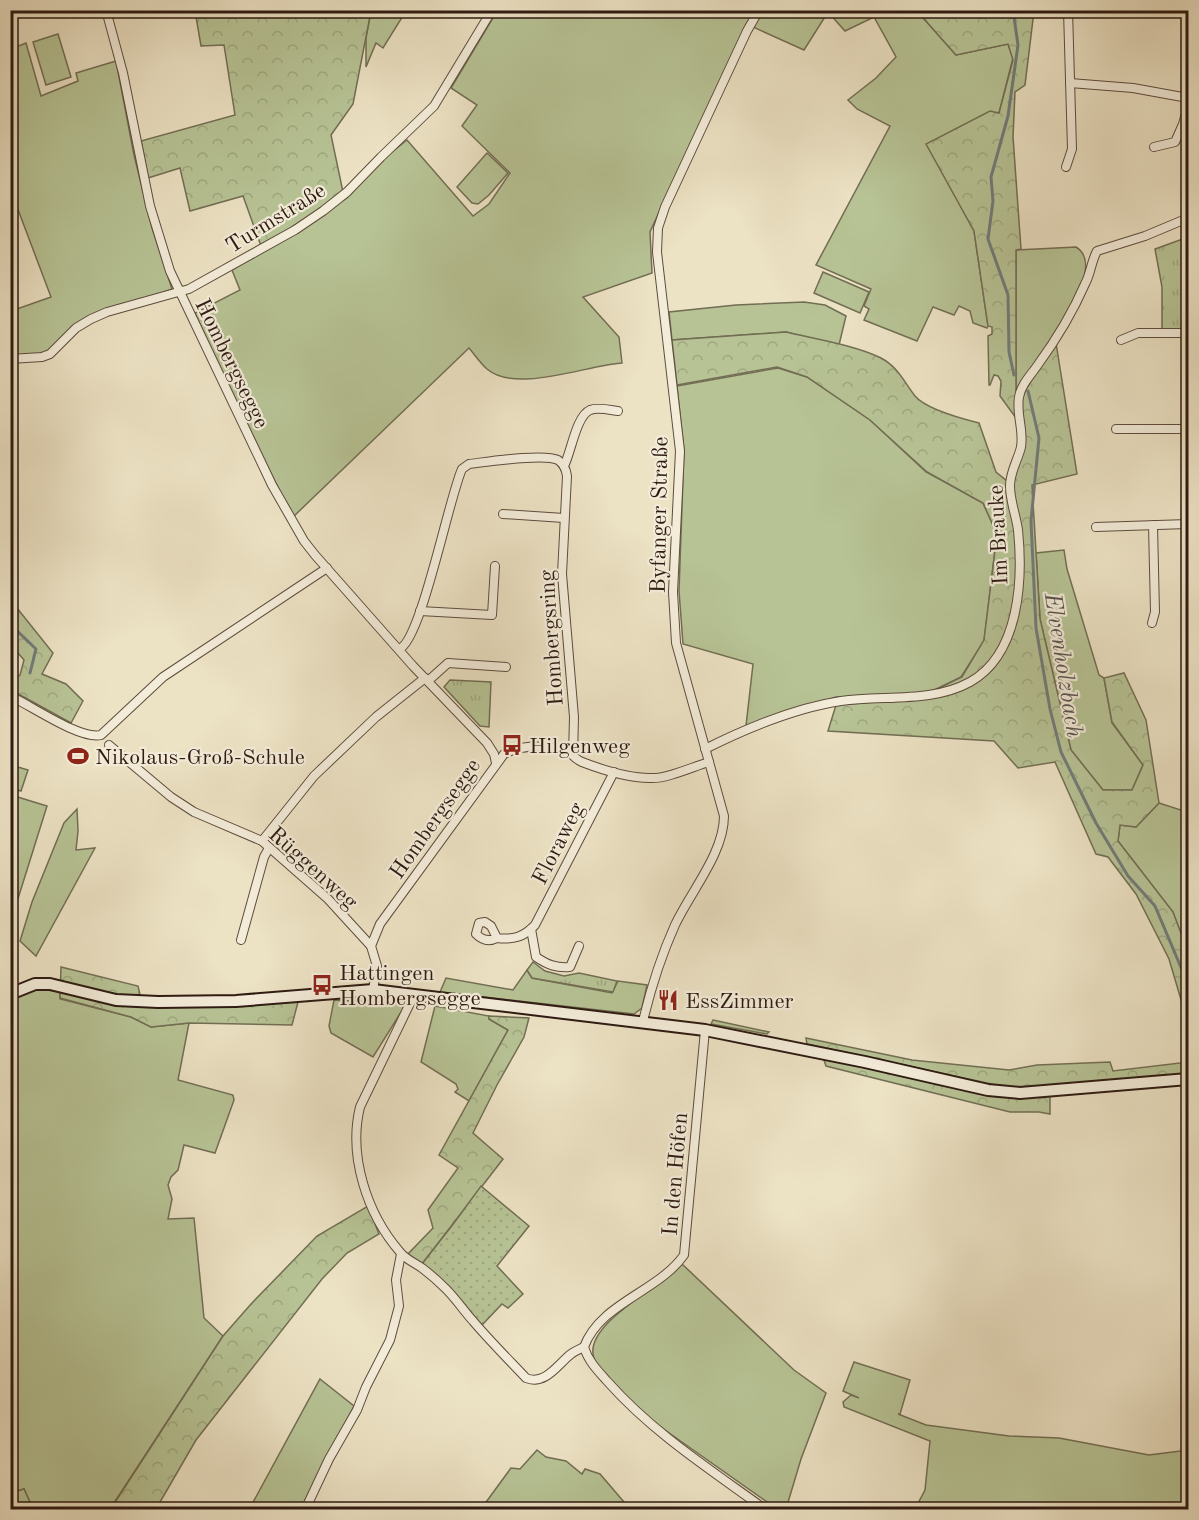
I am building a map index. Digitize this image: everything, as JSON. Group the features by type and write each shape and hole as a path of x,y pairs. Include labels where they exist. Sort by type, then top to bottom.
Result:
{"main road":[{"path":"10,994 35,984 50,984 116,1000 185,1002 236,1001 373,990 705,1030 866,1062 971,1087 1020,1093 1188,1079"}],"street":[{"name":"Hombergsegge","path":"106,10 121,63 150,206 162,249 179,292 272,485 304,541 426,680 487,743 494,754 496,763 480,788 380,924 371,946"},
{"name":"Turmstraße","path":"10,358 42,357 50,354 76,328 91,319 107,312 201,284 295,230 347,192 434,106 492,10"},
{"name":"Byfanger Straße","path":"643,1021 652,984 665,949 685,903 719,844 724,828 724,816 676,643 673,592 680,451 657,252 658,228 670,197 747,31 759,10"},
{"path":"1066,167 1072,149 1068,10"},
{"path":"1070,83 1133,88 1188,98"},
{"path":"1154,147 1175,142 1188,107"},
{"name":"Im Brauke","path":"705,749 749,728 811,708 841,701 901,698 943,692 958,688 983,673 1001,649 1016,612 1020,576 1018,528 1010,486 1011,474 1020,447 1018,405 1023,384 1053,344 1077,302 1097,251 1145,236 1188,218"},
{"path":"1121,340 1138,333 1188,333"},
{"name":"Hombergsring","path":"573,755 574,717 562,573 567,476 564,466 578,425 586,413 592,410 618,411"},
{"path":"1116,429 1188,429"},
{"path":"399,649 408,642 420,611 460,475 465,466 543,458 557,460 564,466"},
{"path":"503,514 564,518"},
{"path":"1096,527 1188,524"},
{"path":"1152,623 1155,612 1153,525"},
{"path":"420,611 492,615 495,566"},
{"path":"10,696 90,736 97,736 104,733 145,691 163,677 327,568"},
{"path":"262,841 314,776 376,717 448,663 506,667"},
{"name":"Rüggenweg","path":"109,745 182,805 262,841 328,899 371,946"},
{"path":"496,763 504,754 531,745 573,755 579,761 614,772 653,779 709,762"},
{"name":"Floraweg","path":"531,929 614,772"},
{"path":"241,940 264,857 269,848"},
{"path":"497,938 509,940 526,934 531,929"},
{"path":"531,929 536,957 547,964 559,968 570,967 579,946"},
{"path":"371,946 377,966 373,990"},
{"name":"In den Höfen","path":"414,995 360,1107 356,1128 356,1149 369,1200 385,1233 401,1254 446,1289 473,1322 526,1378 532,1381 540,1380 572,1352 584,1347 593,1331 609,1315 669,1271 684,1255 705,1030"},
{"path":"305,1509 329,1459 357,1410 390,1340 399,1306 396,1280 401,1254"},
{"path":"584,1347 587,1357 642,1418 766,1509"}],"green space":[{"path":"195,11 371,11 353,104 331,135 343,192 322,209 261,246 243,196 190,211 180,168 148,178 141,141 235,115 224,45 201,46"},
{"path":"371,11 406,11 383,48 376,43 366,67 366,38"},
{"path":"497,11 757,11 650,232 652,273 583,297 619,337 622,363 533,379 515,379 500,376 487,369 469,348 293,517 236,404 195,313 240,290 232,270 347,198 382,160 407,140 473,216 489,204 510,173 462,126 477,105 451,88"},
{"path":"762,11 917,11 956,55 1008,44 1013,58 999,113 927,144 974,231 987,328 973,323 970,311 959,306 954,315 933,307 917,341 864,320 869,309 864,306 871,289 816,265 890,126 857,109 848,100 876,78 896,57 874,17 845,31 828,12 804,50 753,27"},
{"path":"917,11 1034,11 1025,85 1015,92 1013,137 1021,249 1016,250 1016,418 1000,396 1001,381 998,376 994,375 989,385 988,336 992,334 992,327 988,326 974,231 926,144 990,111 999,113 1013,60 1008,44 956,55"},
{"path":"58,34 71,77 46,85 33,42"},
{"path":"26,43 41,96 78,81 76,73 116,61 134,155 152,228 172,289 105,310 42,355 11,355 11,311 51,297 11,191 11,49"},
{"path":"487,153 508,173 489,195 478,204 472,203 457,187"},
{"path":"1188,237 1188,328 1162,330 1162,287 1155,249"},
{"path":"1076,247 1085,259 1084,276 1077,296 1052,341 1016,390 1016,250"},
{"path":"823,272 869,292 860,313 814,293"},
{"path":"804,302 825,305 846,316 839,345 786,332 672,340 669,312 736,305"},
{"path":"786,332 871,353 896,370 920,401 945,413 979,423 996,472 1007,481 1018,558 1016,596 1012,615 1001,644 988,666 971,679 925,695 962,677 984,640 997,534 983,503 927,472 870,420 807,377 777,367 677,385 672,340"},
{"path":"1056,343 1077,474 1032,485 1040,619 1071,750 1103,790 1132,790 1143,765 1112,722 1104,678 1124,673 1146,720 1159,803 1136,827 1120,825 1118,841 1173,912 1188,952 1188,1034 1187,1020 1169,959 1136,894 1108,857 1096,854 1055,762 1018,768 994,741 828,731 836,705 928,698 959,691 1002,650 1022,576 1013,495 1013,478 1024,439 1020,404 1025,387"},
{"path":"778,368 807,377 870,420 926,472 983,503 997,534 984,641 961,677 924,695 836,697 746,726 753,664 683,644 679,591 684,450 677,386"},
{"path":"1064,550 1067,569 1099,675 1104,678 1112,723 1143,765 1132,790 1103,790 1071,750 1040,619 1036,553"},
{"path":"10,603 13,603 53,653 42,674 66,684 83,701 71,723 11,690 11,682 20,675 24,660 11,645"},
{"path":"450,680 491,682 489,727 480,726 444,687"},
{"path":"11,765 28,770 21,791 11,788"},
{"path":"10,795 47,806 11,921"},
{"path":"1159,803 1184,811 1188,821 1188,954 1173,912 1118,841 1120,825 1136,827"},
{"path":"77,809 76,850 95,848 36,956 20,941 32,902 64,823"},
{"path":"533,962 545,971 564,976 579,973 617,981 613,992 532,978 527,970"},
{"path":"61,967 138,986 143,1007 298,1002 292,1025 189,1023 151,1027 131,1017 60,998"},
{"path":"527,970 532,978 612,993 618,981 647,985 642,1008 634,1014 440,992 446,978 513,990"},
{"path":"41,989 60,992 60,999 131,1017 151,1027 189,1023 178,1080 233,1095 234,1100 215,1153 184,1145 178,1170 171,1177 168,1185 172,1199 168,1219 194,1218 204,1318 223,1336 110,1509 33,1509 24,1489 11,1493 11,1008 14,998 28,991"},
{"path":"334,1000 398,1002 402,1003 403,1009 373,1057 331,1033 329,1026"},
{"path":"435,1006 489,1016 489,1019 508,1030 469,1101 455,1092 458,1089 456,1084 421,1062"},
{"path":"489,1016 529,1018 524,1037 473,1133 503,1159 422,1264 408,1254 433,1228 428,1210 458,1168 439,1155 508,1030 489,1019"},
{"path":"713,1020 769,1032 767,1034 711,1024"},
{"path":"806,1038 912,1060 1009,1070 1037,1065 1110,1062 1113,1071 1188,1062 1188,1074 1019,1090 807,1044"},
{"path":"822,1054 963,1086 1050,1091 1050,1114 1010,1112 826,1066"},
{"path":"481,1186 529,1226 497,1266 523,1294 508,1308 502,1304 481,1326 450,1288 422,1264"},
{"path":"368,1206 379,1234 347,1253 322,1279 196,1440 156,1509 110,1510 223,1336 317,1236"},
{"path":"682,1264 794,1370 826,1393 801,1459 786,1509 777,1509 645,1416 611,1382 595,1361 593,1348 599,1334 610,1321"},
{"path":"854,1362 910,1380 900,1414 898,1414 926,1425 1009,1436 1059,1438 1149,1455 1188,1450 1188,1509 915,1509 925,1490 930,1441 844,1407 843,1402 851,1395 859,1398 843,1391"},
{"path":"320,1379 354,1406 303,1509 260,1509 251,1506"},
{"path":"537,1450 546,1457 566,1461 582,1474 585,1469 600,1474 630,1509 481,1509 511,1468 520,1469"},
{"path":"24,1489 33,1509 11,1509 11,1493"}],"waterway":[{"name":"Elvenholzbach","path":"1013,10 1018,45 1008,116 991,177 993,201 988,239 1008,295 1009,352 1014,375"},
{"name":"Elvenholzbach","path":"1028,391 1039,438 1031,521 1036,628 1050,709 1061,752 1096,823 1128,876 1155,906 1188,984"},
{"path":"10,624 36,649 30,673"}],"place":[{"name":"Hilgenweg","path":"512,745"},
{"name":"Nikolaus-Groß-Schule","path":"78,756"},
{"name":"Hattingen Hombergsegge","path":"322,985"},
{"name":"EssZimmer","path":"668,1000"}]}
